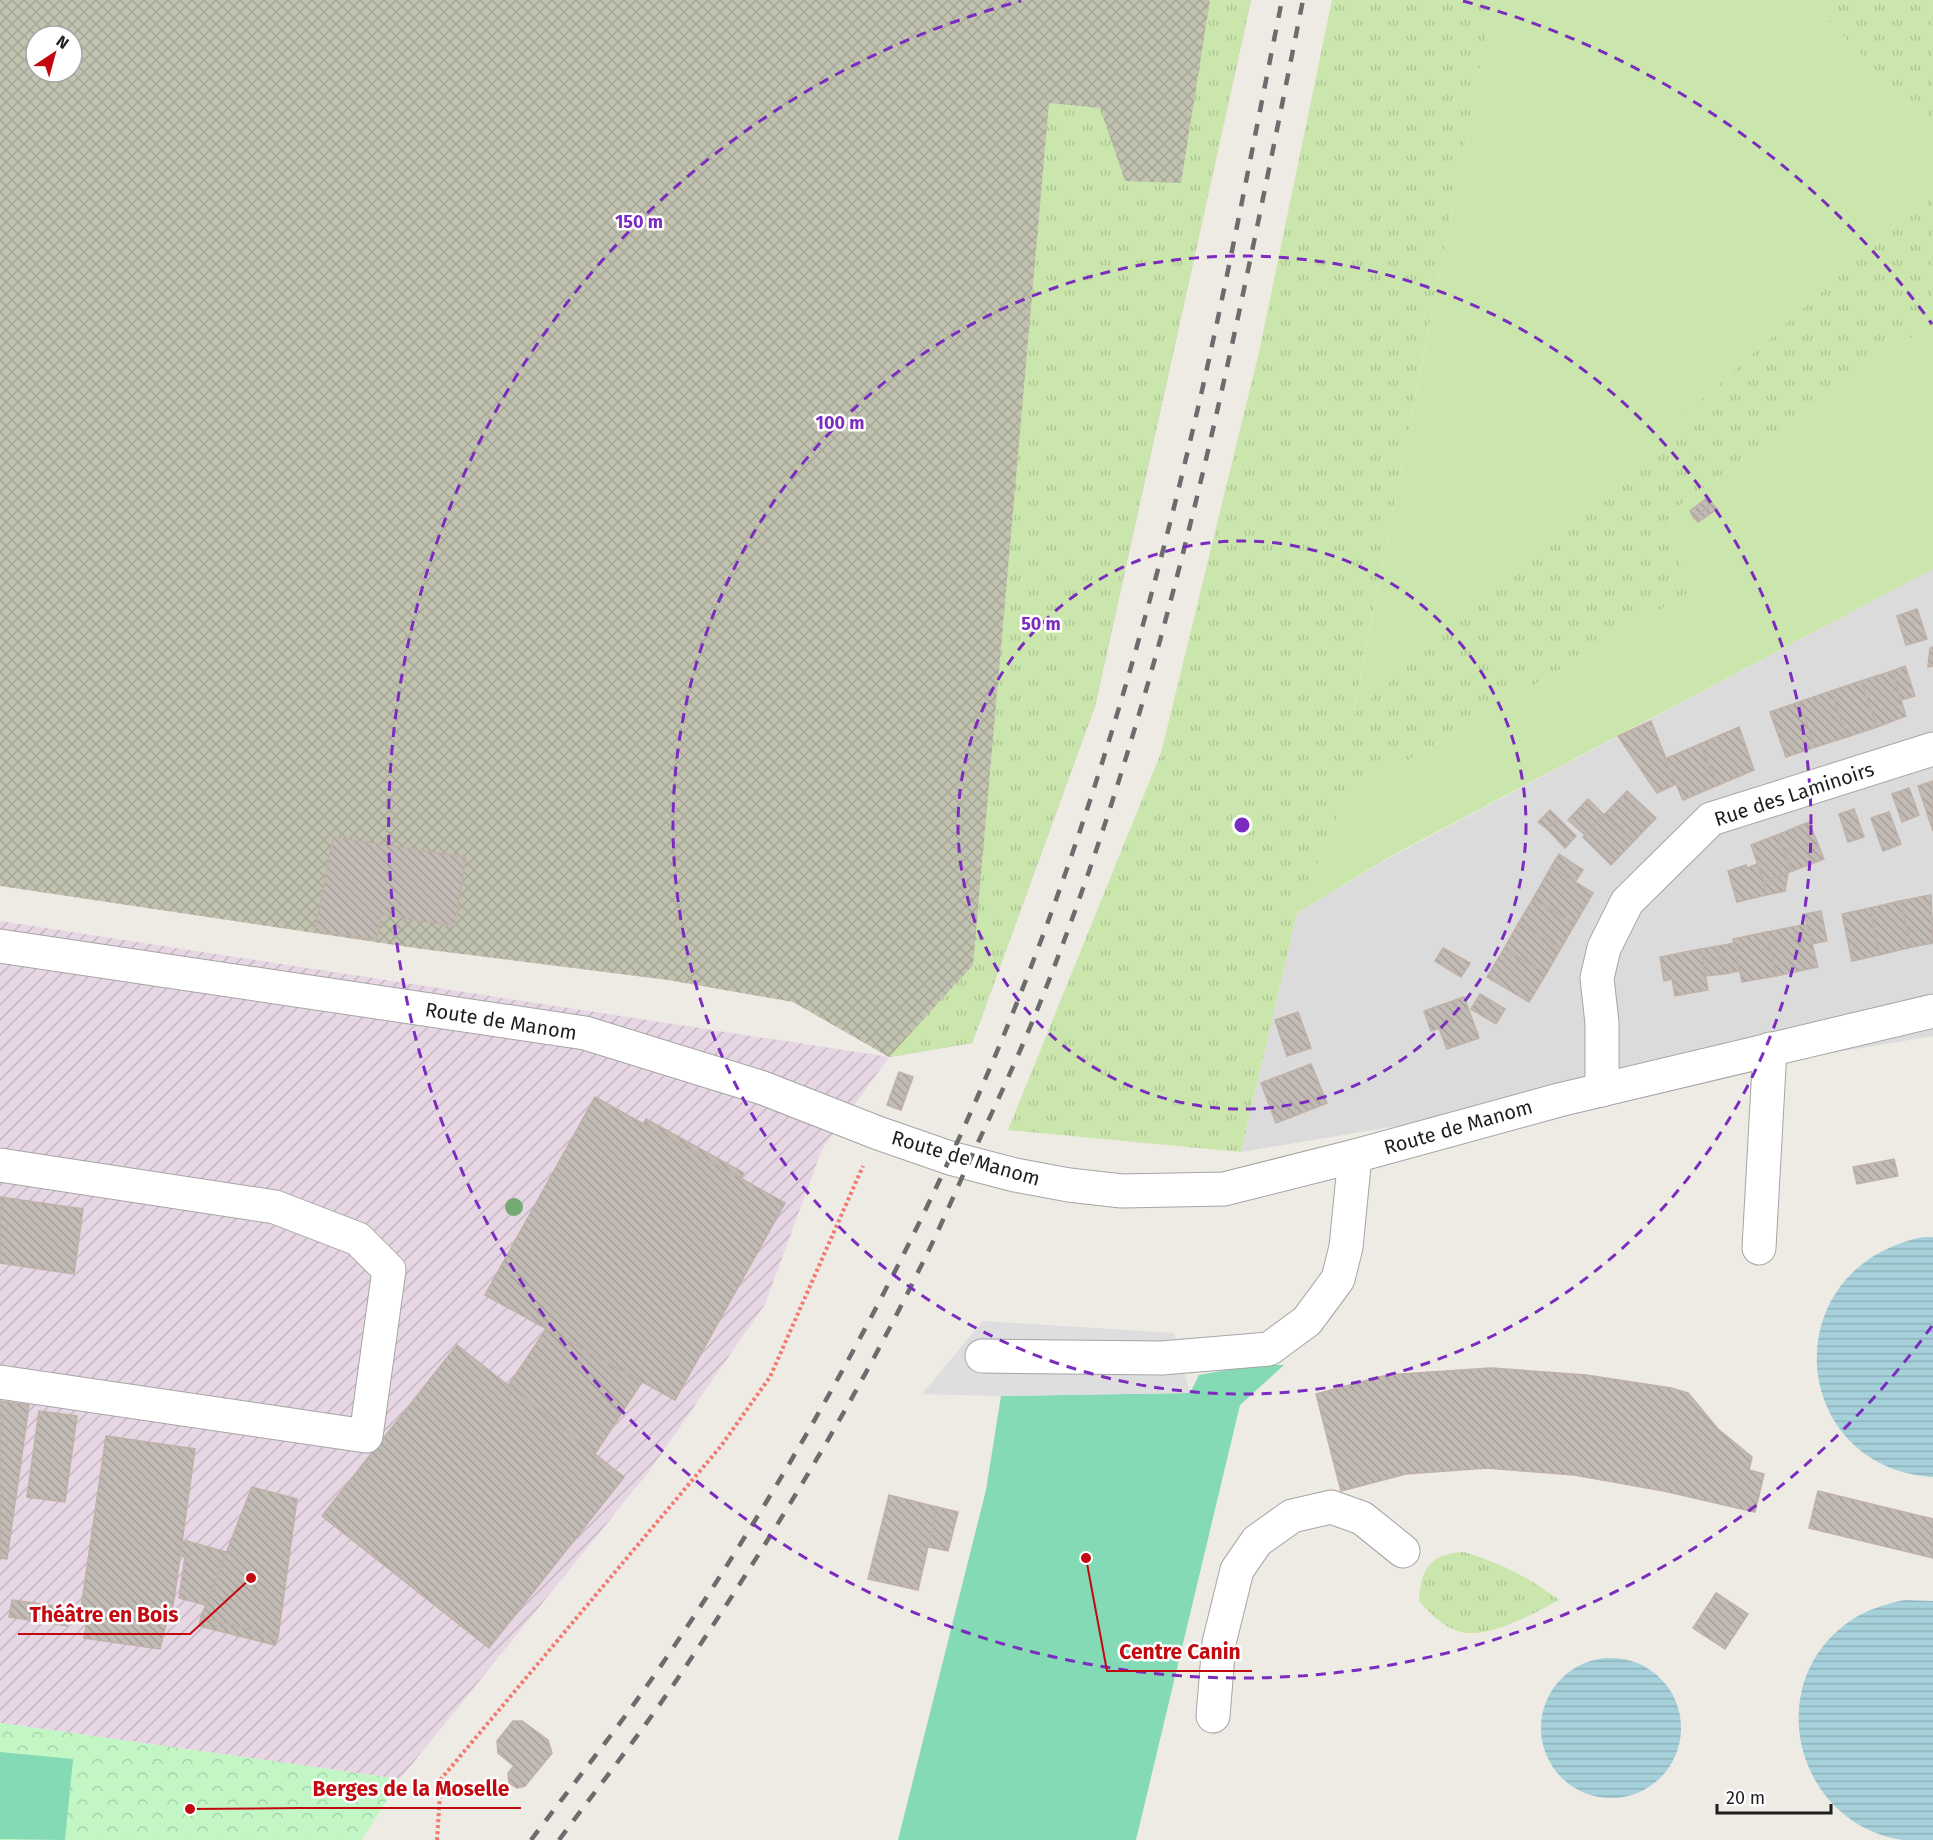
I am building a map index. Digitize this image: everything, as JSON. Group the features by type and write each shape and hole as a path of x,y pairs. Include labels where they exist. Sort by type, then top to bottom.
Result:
{"street":[{"name":"Rue des Laminoirs","path":"1602,1090 1602,1023 1597,978 1604,948 1627,902 1711,819 1933,749"},
{"name":"Route de Manom","path":"0,946 585,1034 763,1088 878,1133 950,1158 1015,1175 1069,1185 1122,1191 1224,1189 1559,1100 1933,1011"},
{"path":"1759,1248 1770,1049"},
{"path":"982,1356 1162,1358 1269,1349 1307,1321 1338,1279 1346,1247 1355,1156"},
{"path":"0,1165 275,1207 358,1239 389,1270 366,1436 0,1382"},
{"path":"1213,1716 1219,1643 1238,1570 1257,1541 1292,1516 1331,1507 1362,1518 1402,1551"}],"path":[{"path":"436,1840 441,1779 721,1446 770,1377 878,1133"}],"shaded area":[{"path":"0,0 1251,0 1095,706 972,1043 889,1057 793,1002 668,980 422,949 0,886"},
{"path":"1933,569 1933,1036 1241,1152 1297,913 1391,857"},
{"path":"0,921 889,1057 822,1149 765,1304 650,1470 400,1779 0,1723"},
{"path":"983,1321 1174,1333 1190,1393 1001,1396 922,1394"}],"green space":[{"path":"1210,0 1251,0 1095,706 972,1043 889,1057 973,965 1049,103 1100,108 1125,181 1181,183"},
{"path":"1332,0 1493,0 1353,714 1933,191 1933,326 1922,330 1669,513 1688,593 1345,798 1297,913 1241,1152 1008,1130 1161,753 1259,352"},
{"path":"1493,0 1808,0 1933,130 1933,191 1353,715"},
{"path":"1808,0 1933,0 1933,130"},
{"path":"1933,326 1933,569 1391,856 1297,913 1345,798 1688,593 1669,513 1922,330"},
{"path":"1254,1365 1284,1365 1240,1405 1136,1840 898,1840 986,1490 1001,1396 1190,1393 1199,1375"},
{"path":"1464,1552 1514,1572 1559,1600 1523,1619 1494,1630 1467,1633 1450,1628 1419,1601 1420,1590 1429,1565 1442,1556"},
{"path":"0,1723 400,1779 362,1840 0,1840"},
{"path":"0,1752 73,1759 65,1840 0,1839"}],"water":[{"path":"1923,1237 1933,1237 1933,1477 1885,1465 1849,1440 1826,1405 1817,1365 1822,1324 1840,1286 1874,1256"},
{"path":"1905,1600 1933,1601 1933,1840 1902,1840 1865,1828 1836,1807 1815,1780 1802,1747 1799,1713 1805,1679 1822,1648 1856,1617 1890,1603"},
{"path":"1611,1658 1638,1663 1661,1678 1676,1701 1681,1728 1676,1755 1661,1778 1638,1793 1611,1798 1584,1793 1561,1778 1546,1755 1541,1728 1546,1701 1561,1678 1584,1663"}],"building":[{"path":"1708,497 1712,503 1694,518 1690,511"},
{"path":"1712,503 1717,509 1698,522 1694,518"},
{"path":"1917,609 1927,639 1906,645 1897,616"},
{"path":"1933,647 1933,666 1928,667 1930,648"},
{"path":"1905,666 1915,696 1901,700 1892,671"},
{"path":"1892,671 1906,716 1877,727 1861,681"},
{"path":"1861,681 1877,727 1847,737 1831,691"},
{"path":"1831,691 1847,737 1815,747 1799,702"},
{"path":"1799,702 1815,747 1786,757 1770,712"},
{"path":"1651,721 1676,784 1657,793 1618,736"},
{"path":"1739,727 1754,770 1718,785 1700,744"},
{"path":"1700,744 1718,785 1683,800 1665,759"},
{"path":"1933,781 1933,831 1918,786"},
{"path":"1909,788 1919,815 1902,822 1892,794"},
{"path":"1627,791 1656,818 1633,842 1604,815"},
{"path":"1588,799 1604,815 1585,835 1568,820"},
{"path":"1854,809 1864,837 1848,842 1839,814"},
{"path":"1550,810 1558,818 1547,829 1538,822"},
{"path":"1889,812 1901,844 1883,851 1871,818"},
{"path":"1604,815 1633,842 1611,865 1583,837"},
{"path":"1558,818 1576,836 1565,848 1547,829"},
{"path":"1809,822 1824,859 1792,871 1777,835"},
{"path":"1777,835 1792,871 1764,882 1751,845"},
{"path":"333,837 466,857 455,926 381,915 377,940 315,931"},
{"path":"1559,854 1583,870 1575,882 1551,867"},
{"path":"1757,864 1766,895 1737,902 1728,871"},
{"path":"1551,867 1593,893 1575,924 1533,899"},
{"path":"1788,873 1785,891 1766,895 1764,882"},
{"path":"1931,895 1933,943 1912,947 1900,901"},
{"path":"1533,899 1575,924 1561,948 1518,924"},
{"path":"1900,901 1912,947 1879,955 1870,908"},
{"path":"1870,908 1879,955 1852,961 1842,914"},
{"path":"1821,911 1827,941 1812,944 1804,914"},
{"path":"1518,924 1561,948 1546,974 1504,949"},
{"path":"1807,924 1818,967 1776,976 1767,932"},
{"path":"1767,932 1776,976 1742,982 1733,939"},
{"path":"1735,943 1739,971 1723,974 1718,946"},
{"path":"1718,946 1723,974 1705,976 1701,949"},
{"path":"1443,948 1470,963 1461,977 1435,961"},
{"path":"1504,949 1546,974 1529,1002 1487,977"},
{"path":"1701,949 1708,990 1675,996 1672,979 1664,981 1660,957"},
{"path":"1480,994 1505,1009 1496,1024 1471,1009"},
{"path":"1464,997 1479,1038 1447,1049 1439,1028 1431,1031 1424,1011"},
{"path":"1298,1012 1311,1048 1287,1056 1275,1020"},
{"path":"1311,1064 1327,1103 1276,1123 1261,1083"},
{"path":"899,1072 913,1077 901,1110 887,1105"},
{"path":"595,1097 785,1203 675,1400 485,1295"},
{"path":"646,1119 744,1173 741,1178 643,1124"},
{"path":"1894,1159 1898,1176 1857,1184 1853,1167"},
{"path":"0,1197 83,1209 74,1274 0,1263"},
{"path":"546,1329 642,1382 595,1454 508,1386"},
{"path":"457,1345 624,1477 489,1648 322,1516"},
{"path":"1491,1368 1586,1375 1671,1388 1688,1393 1718,1429 1752,1457 1749,1470 1764,1474 1755,1512 1664,1491 1574,1475 1487,1468 1406,1474 1341,1491 1316,1394 1387,1375"},
{"path":"0,1401 29,1405 7,1559 0,1558"},
{"path":"39,1411 77,1416 65,1502 27,1497"},
{"path":"106,1436 195,1449 171,1621 81,1608"},
{"path":"252,1487 297,1499 278,1637 201,1617"},
{"path":"1818,1491 1933,1519 1933,1558 1809,1528"},
{"path":"889,1495 937,1507 918,1590 868,1579"},
{"path":"937,1507 958,1512 948,1551 928,1547"},
{"path":"187,1541 226,1552 206,1605 179,1598 185,1557 180,1555 182,1542"},
{"path":"1716,1593 1748,1614 1725,1649 1693,1628"},
{"path":"12,1600 69,1608 67,1626 9,1617"},
{"path":"89,1609 167,1620 160,1649 84,1638"},
{"path":"201,1617 278,1637 275,1645 199,1626"},
{"path":"513,1721 522,1721 548,1740 552,1753 525,1786 517,1788 509,1783 508,1773 514,1766 498,1753 497,1741"}],"railway":[{"path":"531,1840 658,1670 762,1509 811,1426 858,1342 944,1171 1020,995 1075,846 1100,770 1166,540 1214,338 1282,0"},
{"path":"559,1840 678,1678 775,1529 836,1427 926,1255 1040,1003 1086,881 1126,758 1162,633 1224,381 1303,0"}],"place":[{"name":"Centre Canin","path":"1086,1558"},
{"name":"Théâtre en Bois","path":"251,1578"},
{"name":"Berges de la Moselle","path":"190,1809"}]}
